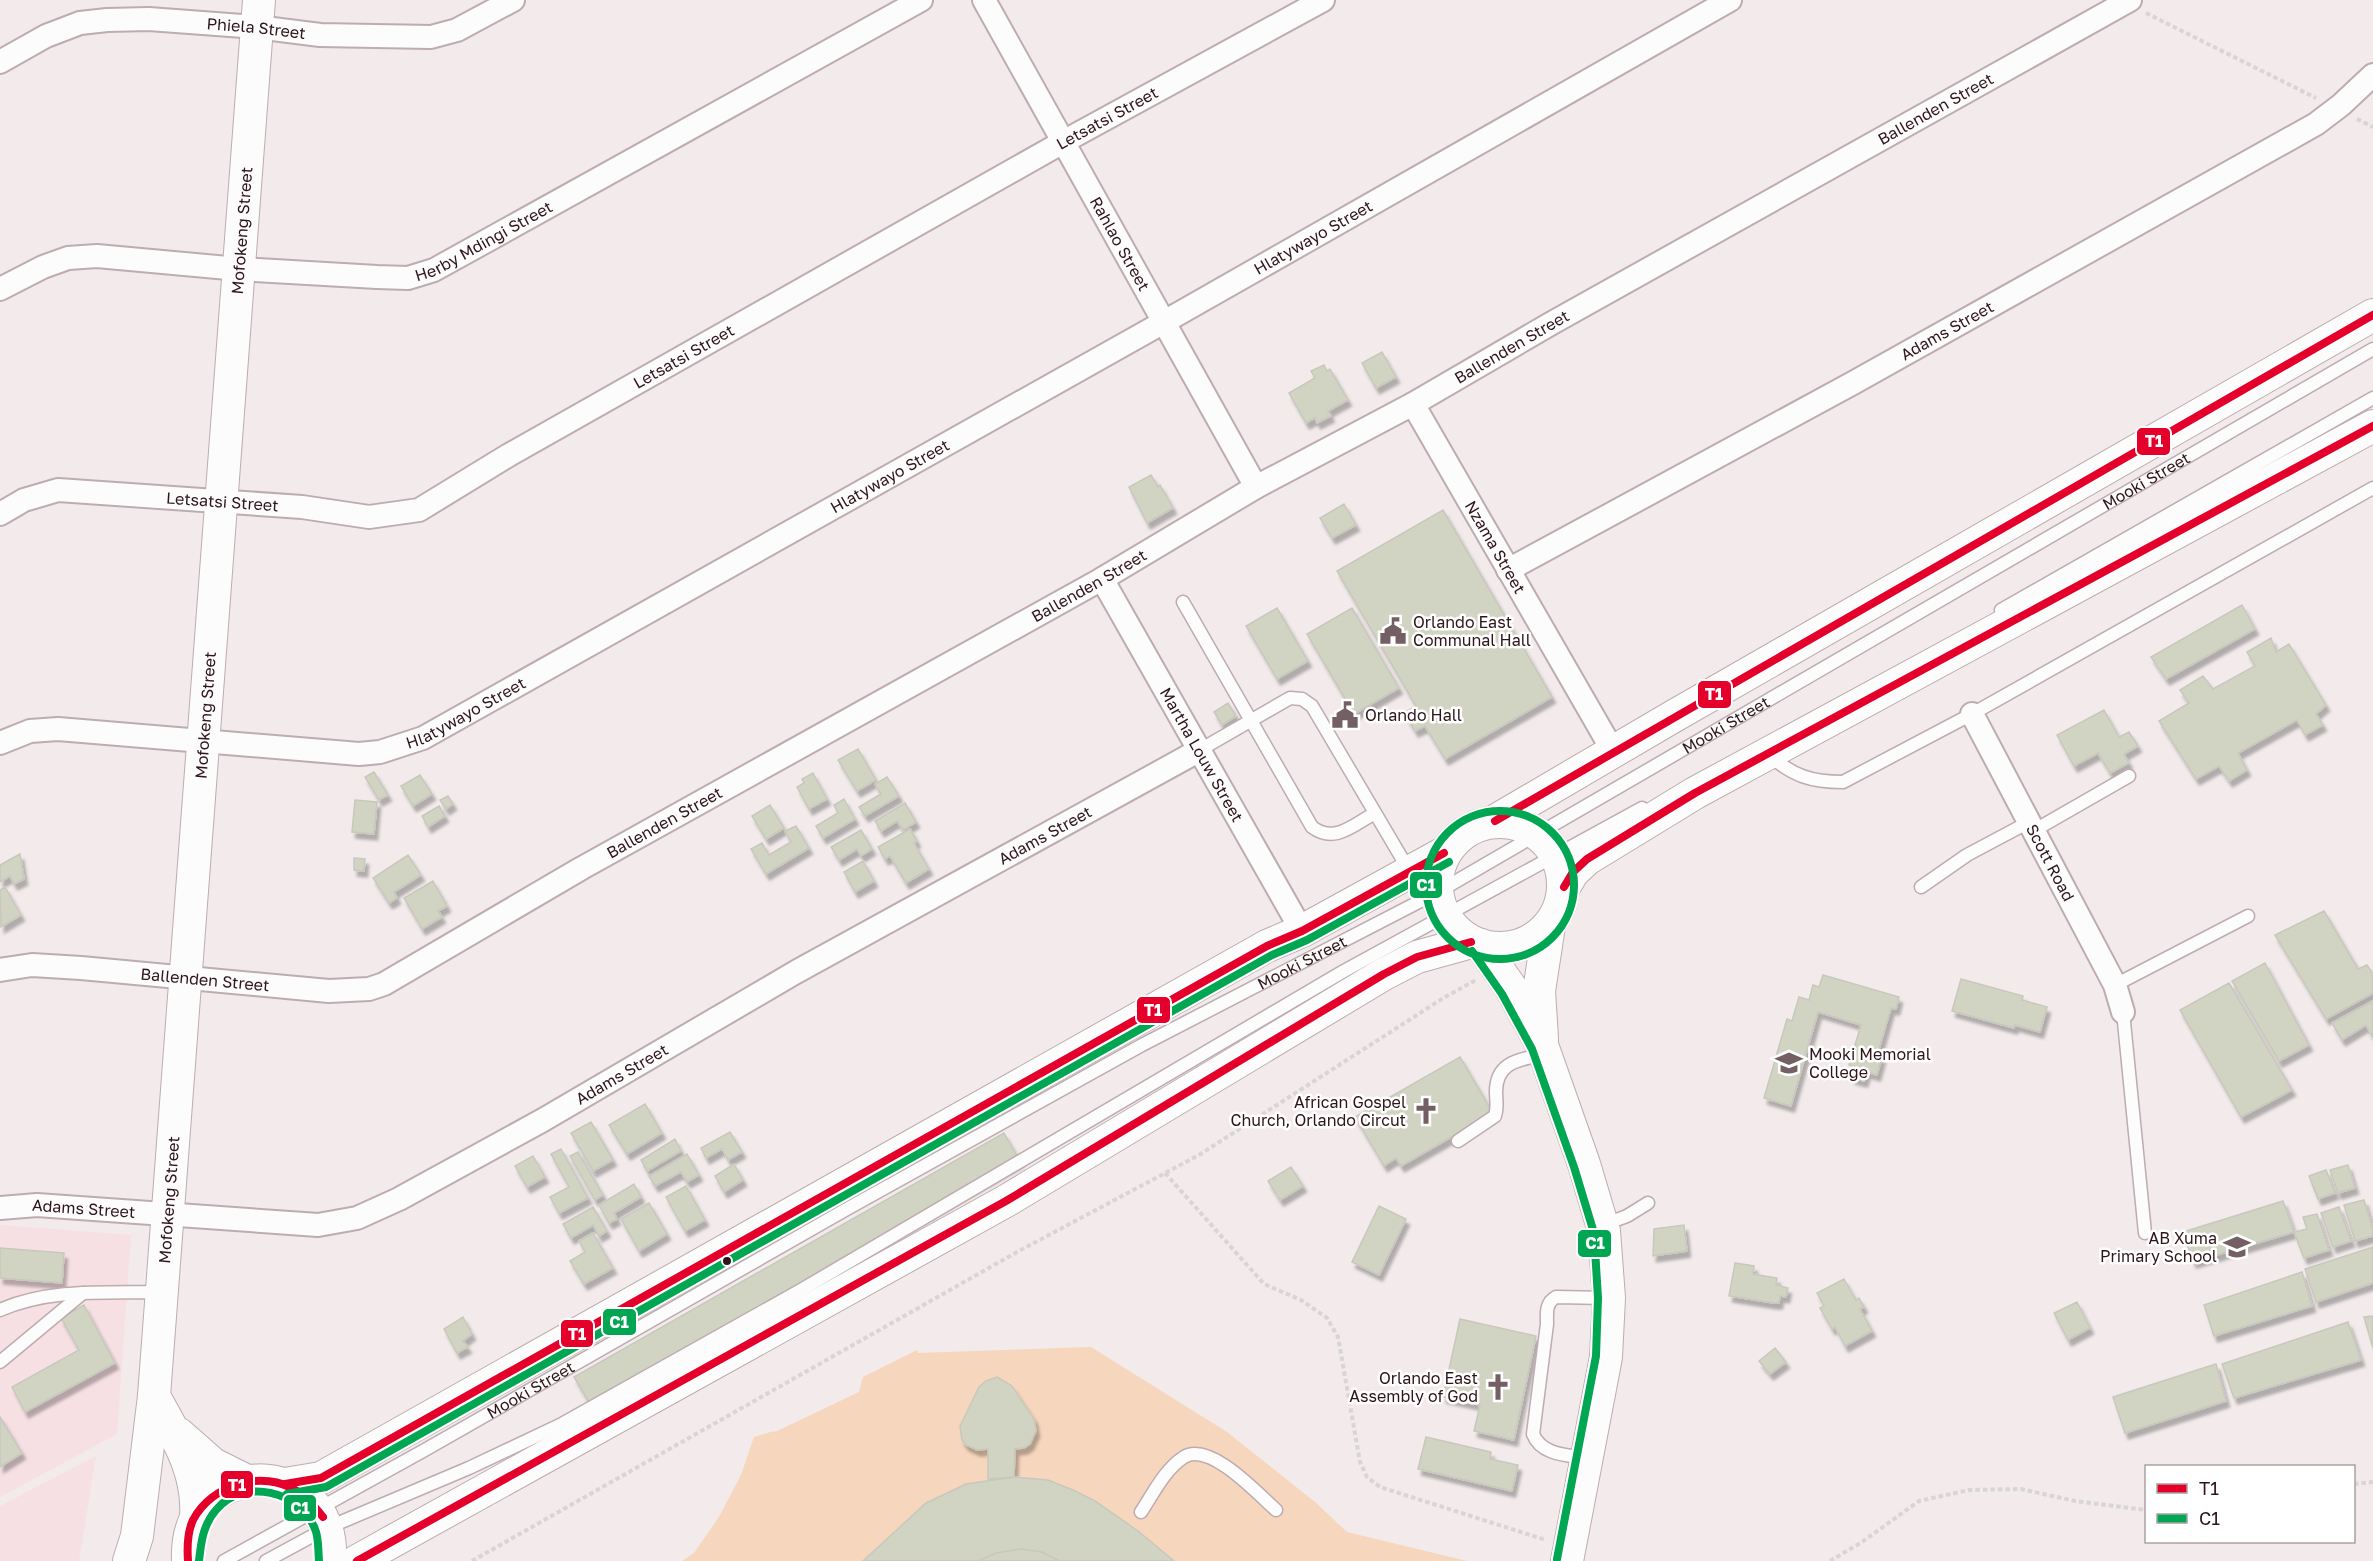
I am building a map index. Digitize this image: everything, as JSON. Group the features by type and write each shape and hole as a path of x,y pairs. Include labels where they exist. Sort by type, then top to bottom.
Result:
{"main road":[{"name":"Mofokeng Street","path":"129,1561 137,1536 154,1396 258,13"},
{"name":"Mooki Street","path":"1495,821 2373,315"},
{"path":"1564,887 1573,872 1587,859 1695,793 1769,755 2373,426"},
{"path":"357,1561 1005,1201 1384,974 1417,957 1476,944 1499,949 1518,946 1535,938 1549,926 1560,907 1564,887 1562,871 1548,845 1526,826 1495,821 1475,827 1458,837 1444,853 1437,872 1441,905 1456,931 1476,944 1499,971 1511,988 1544,1049 1584,1164 1602,1226 1609,1298 1606,1358 1568,1554"},
{"name":"Mooki Street","path":"285,1484 321,1478 1267,946 1302,931 1444,853"},
{"path":"1544,1049 1539,991 1549,926"},
{"path":"154,1396 189,1463 194,1479 197,1495 183,1546"},
{"path":"170,1425 213,1464 245,1480"},
{"path":"183,1546 217,1493 245,1480 266,1479 285,1484 303,1494 323,1519 331,1546 330,1561"}],"street":[{"name":"Phiela Street","path":"0,62 46,36 89,22 258,13 320,35 431,37 457,30 513,0"},
{"name":"Herby Mdingi Street","path":"0,289 43,267 68,258 97,256 239,269 408,278 434,270 921,0"},
{"name":"Rahlao Street","path":"984,0 1256,487"},
{"name":"Letsatsi Street","path":"0,514 24,500 58,490 302,507 369,517 419,510 509,455 1063,142 1323,0"},
{"name":"Hlatywayo Street","path":"0,743 30,731 58,729 358,754 380,752 423,738 1164,322 1730,0"},
{"name":"Ballenden Street","path":"0,970 32,965 329,991 369,989 384,984 592,862 1102,579 1256,487 1413,404 1583,306 2128,1"},
{"name":"Adams Street","path":"1508,570 1853,383 2316,124 2337,109 2373,75"},
{"name":"Nzama Street","path":"1413,404 1613,751"},
{"name":"Martha Louw Street","path":"1102,579 1302,931"},
{"name":"Scott Road","path":"1972,714 2115,985 2123,1012"},
{"name":"Adams Street","path":"0,1208 38,1205 318,1224 357,1218 399,1199 532,1126 796,972 1198,751"}],"lane":[{"name":"Mooki Street","path":"266,1561 323,1519 526,1393 845,1210 1142,1045 1441,905 1548,845 2373,349"},
{"path":"1990,616 2373,398"},
{"path":"1769,755 1796,775 1820,782 1843,782 1972,714 2373,488"},
{"path":"1183,602 1312,827 1322,835 1332,836 1375,813"},
{"path":"1198,751 1290,698 1302,699 1312,706 1410,872"},
{"path":"1921,887 1968,855 2031,827 2128,776"},
{"name":"Mooki Street","path":"224,1561 323,1519 469,1468 560,1425 801,1290 1344,971 1441,905 1548,845 1648,804"},
{"path":"2115,985 2248,916"},
{"path":"2123,1012 2145,1233"},
{"path":"1458,1141 1495,1116 1498,1076 1507,1064 1544,1049"},
{"path":"1602,1226 1627,1216 1648,1203"},
{"path":"0,1310 19,1301 40,1296 161,1292"},
{"path":"0,1362 83,1293"},
{"path":"1587,1459 1546,1450 1539,1446 1533,1434 1547,1309 1549,1302 1556,1297 1609,1298"},
{"path":"1141,1512 1168,1472 1185,1456 1192,1453 1204,1454 1219,1462 1245,1481 1276,1510"}],"path":[{"path":"2128,1 2373,127"},
{"path":"472,1561 1008,1258 1199,1155 1445,997 1483,976 1499,971"},
{"path":"1165,1173 1264,1284 1301,1300 1327,1318 1338,1336 1360,1462 1367,1477 1380,1487 1568,1554"},
{"path":"2355,1484 2373,1482"},
{"path":"1830,1561 1862,1542 1919,1501 1969,1490 2021,1489 2075,1501 2145,1510"}],"shaded area":[{"path":"0,1225 131,1235 117,1434 0,1497"},
{"path":"1091,1347 1227,1432 1315,1502 1347,1532 1467,1561 682,1561 694,1553 719,1517 741,1475 754,1437 775,1432 859,1392 863,1377 917,1350 918,1353"},
{"path":"96,1456 79,1561 0,1561 0,1506"}],"building":[{"path":"1382,352 1396,377 1376,388 1362,363"},
{"path":"1324,365 1327,371 1330,369 1348,400 1328,411 1331,416 1317,423 1315,418 1306,423 1289,393 1315,378 1311,371"},
{"path":"1151,475 1158,487 1160,485 1173,508 1147,523 1129,487"},
{"path":"1344,504 1356,525 1332,538 1320,518"},
{"path":"1443,510 1552,697 1445,759 1425,726 1415,731 1404,713 1416,706 1337,571"},
{"path":"2242,605 2255,629 2166,679 2151,657"},
{"path":"1277,608 1308,661 1277,679 1246,626"},
{"path":"1352,608 1399,688 1354,714 1307,634"},
{"path":"2271,638 2276,652 2289,644 2326,705 2316,714 2323,725 2305,735 2297,720 2238,753 2247,770 2229,781 2219,766 2196,779 2159,721 2189,703 2180,690 2203,676 2213,689 2255,666 2247,652"},
{"path":"1228,703 1236,716 1222,725 1214,712"},
{"path":"2104,710 2119,737 2129,732 2138,746 2124,754 2129,763 2110,773 2098,753 2074,766 2057,735"},
{"path":"858,749 876,780 857,791 838,760"},
{"path":"374,772 388,795 379,800 365,777"},
{"path":"813,773 827,799 809,809 797,787 804,783 802,779"},
{"path":"420,775 432,794 413,806 401,786"},
{"path":"887,777 899,796 865,816 859,807 881,794 875,784"},
{"path":"448,796 453,804 446,809 440,800"},
{"path":"844,799 855,819 823,838 816,826 838,813 834,805"},
{"path":"355,800 377,802 374,834 352,832"},
{"path":"905,803 916,822 903,830 897,821 881,831 875,821"},
{"path":"770,805 784,828 766,839 752,816"},
{"path":"439,806 445,816 428,827 422,816"},
{"path":"796,826 809,848 766,874 751,849 762,843 769,855 791,842 785,831"},
{"path":"910,829 917,841 914,843 929,869 906,883 890,856 885,859 878,847"},
{"path":"861,830 872,849 861,856 857,849 839,860 831,847"},
{"path":"20,854 24,879 14,884 10,876 0,882 0,865"},
{"path":"408,855 421,875 394,892 397,898 389,903 373,878"},
{"path":"354,858 365,859 364,871 354,870"},
{"path":"863,861 874,881 855,892 844,872"},
{"path":"433,881 447,906 438,911 442,917 422,929 404,898"},
{"path":"5,887 21,915 1,927 0,890"},
{"path":"2324,911 2358,969 2367,965 2373,974 2373,993 2326,1019 2275,935"},
{"path":"2265,963 2309,1045 2279,1061 2232,981"},
{"path":"1823,975 1899,997 1896,1009 1891,1008 1877,1056 1882,1057 1877,1075 1867,1072 1864,1081 1852,1078 1855,1067 1849,1065 1861,1025 1818,1012 1791,1106 1764,1098 1787,1019 1792,1021 1799,997 1809,1000 1813,985 1819,987"},
{"path":"1961,979 2023,996 2022,1000 2047,1007 2040,1032 2015,1025 2014,1028 1952,1011"},
{"path":"2229,983 2292,1090 2241,1117 2180,1010"},
{"path":"2373,1001 2373,1038 2366,1025 2342,1040 2332,1023"},
{"path":"1460,1057 1493,1113 1401,1166 1396,1158 1384,1166 1355,1117"},
{"path":"645,1104 662,1133 627,1154 609,1125"},
{"path":"591,1122 613,1160 593,1171 571,1133"},
{"path":"730,1132 742,1152 728,1160 722,1149 706,1158 701,1148"},
{"path":"1004,1133 1020,1161 590,1404 574,1377"},
{"path":"675,1139 681,1151 647,1171 641,1160"},
{"path":"561,1149 588,1198 559,1213 550,1197 569,1187 551,1154"},
{"path":"578,1152 603,1195 595,1200 570,1156"},
{"path":"687,1154 699,1175 687,1182 681,1172 655,1186 649,1176"},
{"path":"533,1156 545,1177 527,1187 515,1166"},
{"path":"734,1164 743,1180 724,1192 715,1176"},
{"path":"2348,1165 2355,1188 2338,1193 2330,1170"},
{"path":"1291,1167 1303,1186 1280,1200 1268,1181"},
{"path":"2326,1170 2335,1193 2318,1199 2309,1176"},
{"path":"634,1184 641,1197 614,1213 617,1219 609,1223 599,1205"},
{"path":"686,1186 705,1220 685,1231 666,1197"},
{"path":"2364,1200 2373,1236 2355,1241 2344,1205"},
{"path":"2283,1201 2294,1232 2193,1262 2183,1232"},
{"path":"649,1203 667,1234 639,1251 621,1219"},
{"path":"1379,1206 1406,1219 1379,1275 1352,1262"},
{"path":"593,1207 607,1231 599,1236 593,1225 571,1238 563,1224"},
{"path":"2339,1207 2351,1241 2333,1247 2321,1213"},
{"path":"2317,1214 2329,1250 2304,1258 2294,1232 2307,1229 2303,1217"},
{"path":"1684,1225 1687,1251 1653,1256 1654,1229"},
{"path":"593,1233 613,1268 584,1284 570,1261 585,1252 579,1241"},
{"path":"2373,1247 2373,1283 2316,1302 2305,1269"},
{"path":"0,1248 64,1253 62,1283 0,1278"},
{"path":"1735,1263 1754,1266 1753,1274 1777,1278 1776,1285 1788,1288 1786,1297 1780,1296 1779,1303 1774,1303 1729,1296"},
{"path":"2302,1272 2312,1306 2214,1336 2204,1305"},
{"path":"1844,1279 1856,1300 1859,1298 1864,1307 1860,1309 1872,1331 1845,1346 1835,1327 1832,1329 1820,1308 1824,1306 1817,1293"},
{"path":"2077,1302 2090,1328 2068,1340 2054,1313"},
{"path":"84,1305 115,1363 25,1412 12,1387 79,1350 61,1318"},
{"path":"2373,1316 2373,1348 2364,1317"},
{"path":"463,1317 472,1334 463,1341 468,1347 457,1353 444,1329"},
{"path":"1460,1319 1536,1336 1514,1440 1474,1431 1480,1405 1443,1397"},
{"path":"2348,1322 2361,1360 2234,1398 2222,1364"},
{"path":"1775,1348 1786,1362 1770,1374 1759,1361"},
{"path":"2216,1364 2226,1401 2125,1433 2113,1397"},
{"path":"997,1377 1012,1386 1034,1419 1036,1431 1030,1444 1024,1448 1015,1449 1014,1477 988,1479 988,1449 977,1450 966,1445 962,1440 960,1426 979,1387 986,1381"},
{"path":"0,1417 22,1453 0,1467"},
{"path":"1426,1437 1491,1452 1490,1459 1518,1465 1512,1491 1418,1469"},
{"path":"1014,1477 1048,1480 1095,1501 1138,1531 1174,1561 1059,1561 1042,1552 1021,1549 996,1553 978,1561 863,1561 926,1503 966,1484"},
{"path":"1014,1477 1048,1480 1095,1501 1138,1531 1174,1561 863,1561 926,1503 966,1484"}],"transit line":[{"name":"T1","path":"1495,821 2373,315"},
{"name":"T1","path":"1564,887 1573,872 1587,859 1695,793 2373,426"},
{"name":"C1","path":"1500,811 1528,817 1552,833 1568,857 1574,885 1568,913 1552,937 1528,953 1500,959 1472,953 1448,937 1432,913 1426,885 1432,857 1448,833 1472,817 1500,811"},
{"name":"T1","path":"285,1484 321,1478 1267,946 1302,931 1444,853"},
{"name":"C1","path":"287,1494 326,1487 1272,955 1307,940 1449,862"},
{"name":"T1","path":"357,1561 1006,1201 1384,974 1417,957 1471,942"},
{"name":"C1","path":"1472,951 1502,994 1532,1049 1574,1167 1594,1233 1598,1298 1596,1356 1557,1559"},
{"name":"T1","path":"188,1561 188,1540 193,1520 212,1497 239,1484 254,1481 284,1484 305,1497 323,1517"},
{"name":"C1","path":"199,1561 205,1528 216,1510 227,1500 255,1491 285,1498 297,1505 308,1516 318,1540 319,1561"}],"place":[{"name":"Orlando East Communal Hall","path":"1393,631"},
{"name":"Orlando Hall","path":"1345,715"},
{"name":"Mooki Memorial College","path":"1789,1063"},
{"name":"African Gospel Church, Orlando Circut","path":"1426,1111"},
{"name":"AB Xuma Primary School","path":"2237,1247"},
{"name":"Orlando East Assembly of God","path":"1498,1387"}]}
